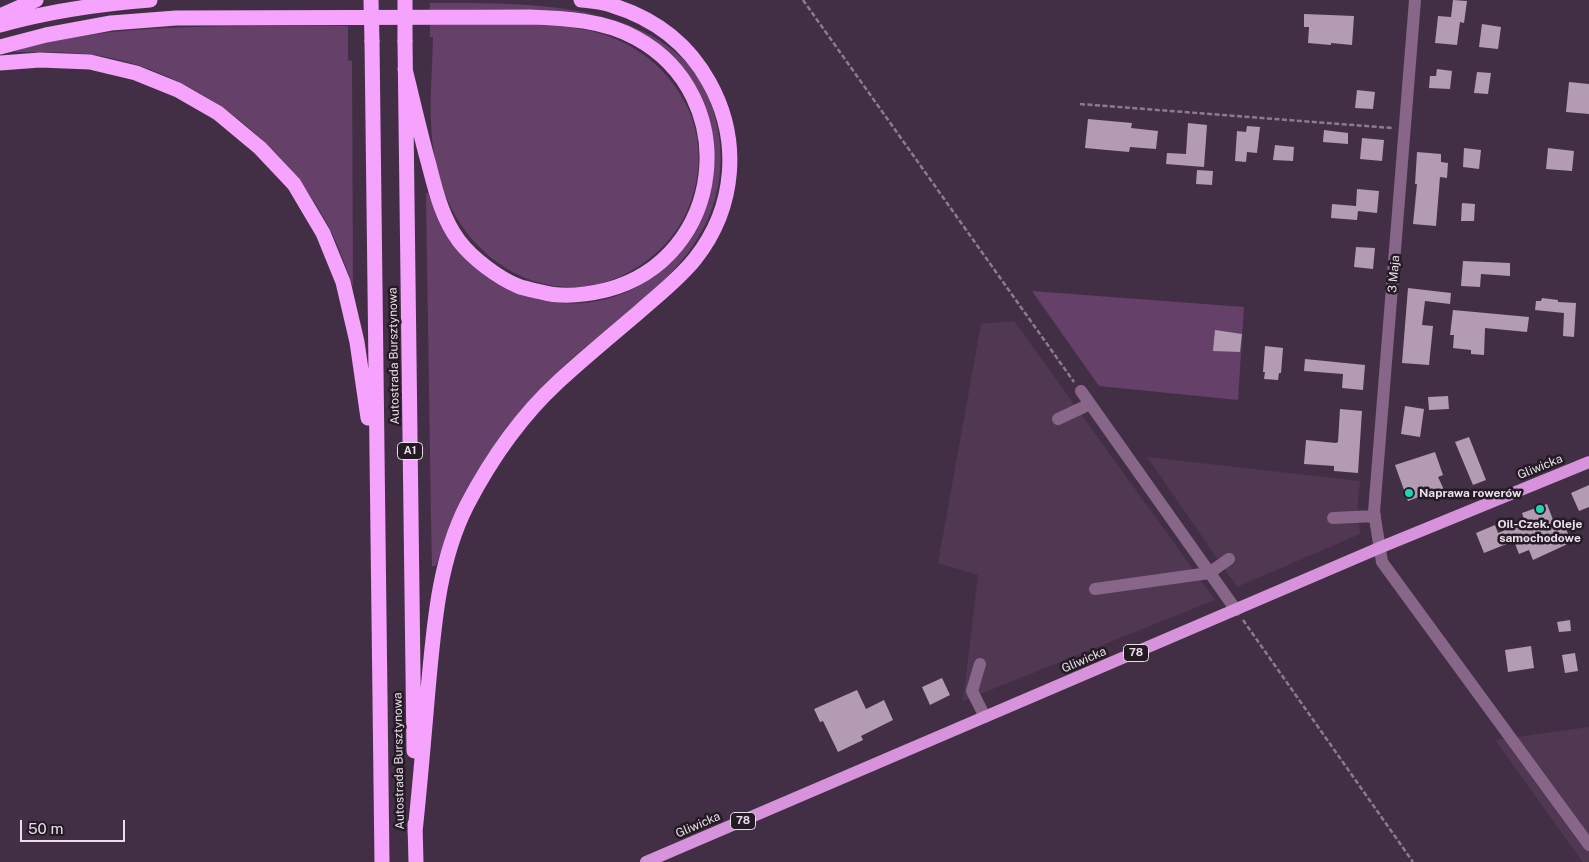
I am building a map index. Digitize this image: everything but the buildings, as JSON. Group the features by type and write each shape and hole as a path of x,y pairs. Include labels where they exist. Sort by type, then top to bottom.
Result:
{"highway":[{"path":"0,16 36,0"},
{"path":"0,25 41,14 111,3 150,0"},
{"name":"Autostrada Bursztynowa","path":"372,0 376,478 382,862"},
{"name":"Autostrada Bursztynowa","path":"405,0 416,862"},
{"path":"415,832 434,623 440,586 451,546 466,508 490,463 520,420 556,383 670,286 695,259 714,229 726,197 730,164 728,128 718,97 699,64 674,38 644,18 609,4 581,0"},
{"path":"0,47 46,35 111,23 176,18 544,17 604,26 636,38 661,56 682,78 696,102 705,131 708,163 704,191 694,220 679,244 655,268 623,286 589,294 554,296 518,286 485,266 459,241 440,206 405,69"},
{"path":"0,63 40,60 90,62 136,74 178,90 218,113 260,148 294,184 323,233 343,282 357,342 376,478"}],"main road":[{"name":"Gliwicka","path":"646,862 1379,548 1589,462"}],"street":[{"name":"3 Maja","path":"1415,0 1375,516 1379,548 1382,562 1589,845"},
{"path":"1081,391 1236,610"},
{"path":"1058,419 1090,404"},
{"path":"1333,518 1375,516"},
{"path":"1095,589 1209,573 1229,559"},
{"path":"980,664 972,691 985,717"}],"path":[{"path":"803,0 1081,391"},
{"path":"1080,104 1405,129"},
{"path":"1236,610 1413,862"}],"shaded area":[{"path":"430,3 533,5 590,14 558,11 430,10"},
{"path":"618,22 633,27 661,42 686,62 706,92 715,116 720,140 720,171 714,202 702,231 694,244 667,277 635,307 567,363 522,408 487,456 473,480 459,507 436,566 432,566 426,193 428,193 442,221 472,262 492,281 514,292 536,299 579,303 618,295 653,277 681,250 702,217 713,179 713,139 701,98 683,69 660,45"},
{"path":"513,23 575,28 609,36 635,49 657,65 675,87 688,109 695,129 699,162 690,205 680,225 658,252 617,278 585,286 553,286 523,277 495,260 471,238 452,209 439,176 435,159 431,124 433,37 430,37 430,24"},
{"path":"348,26 348,60 352,61 353,287 333,234 310,196 288,167 263,140 234,116 203,95 171,78 136,65 90,54 14,52 46,43 111,32 157,28"},
{"path":"1032,291 1244,307 1238,400 1099,386"},
{"path":"1014,321 1215,600 963,701 978,575 938,563 981,324"},
{"path":"1147,457 1360,481 1357,510 1360,534 1237,587"},
{"path":"1589,727 1589,862 1583,862 1495,740"}],"place":[{"name":"Naprawa rowerów","path":"1409,493"},
{"name":"Oil-Czek. Oleje samochodowe","path":"1540,509"}]}
